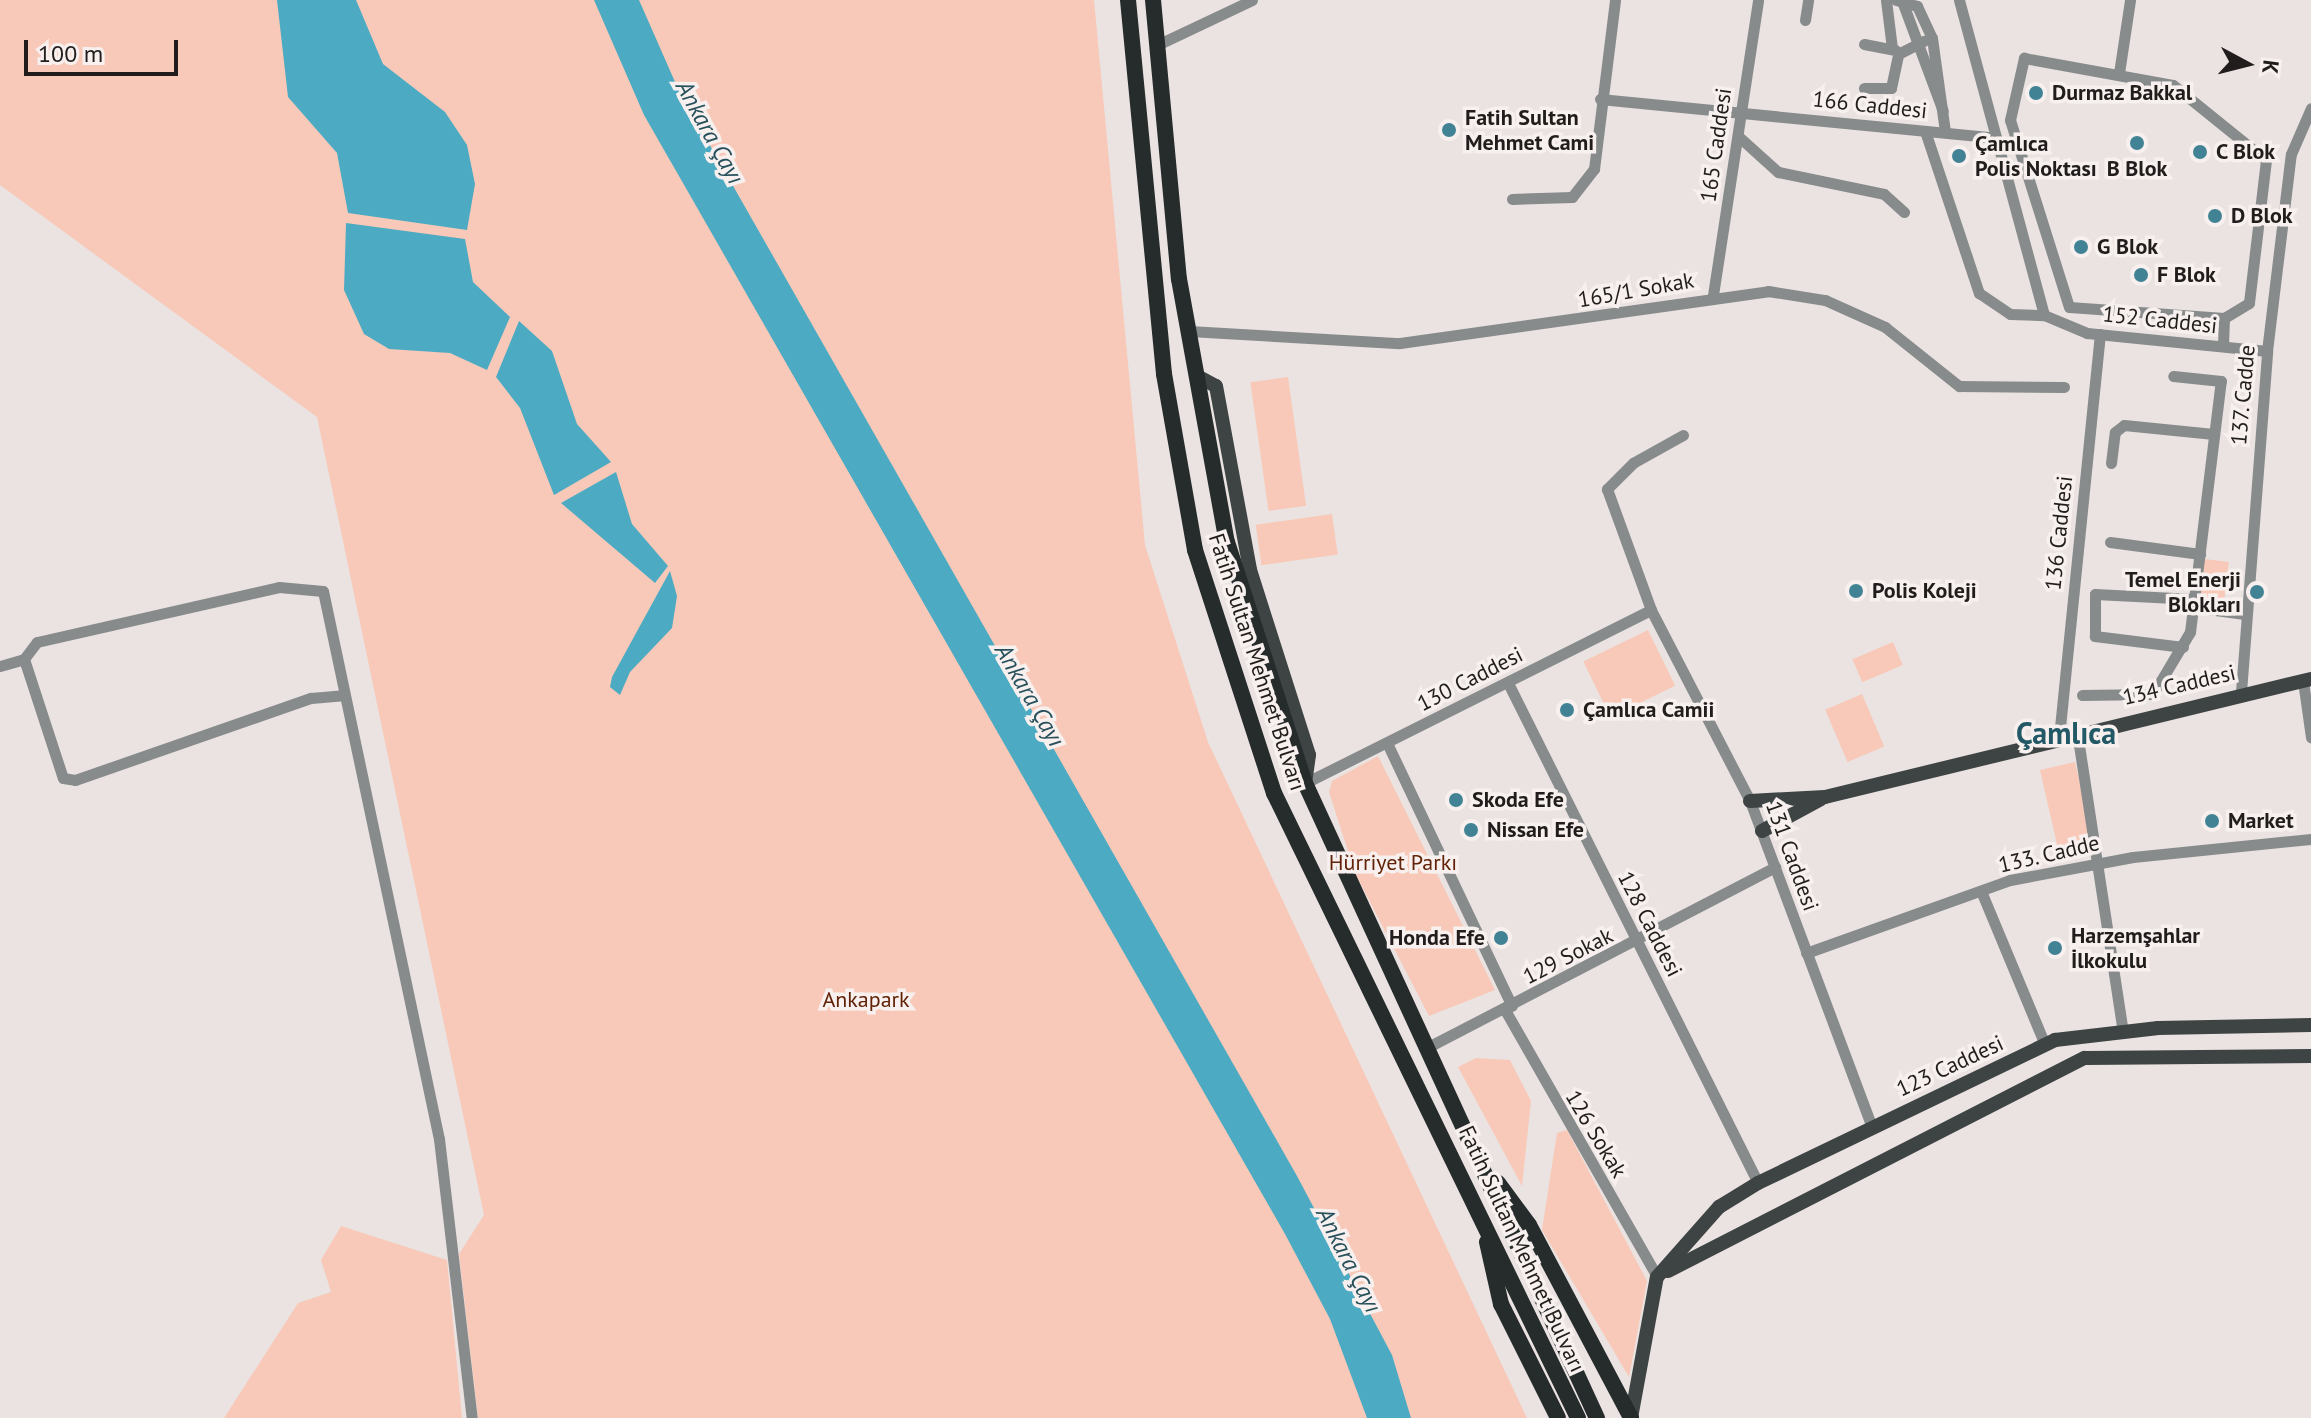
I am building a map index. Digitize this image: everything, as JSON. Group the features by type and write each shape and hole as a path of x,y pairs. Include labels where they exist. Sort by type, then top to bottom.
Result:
{"highway":[{"name":"Fatih Sultan Mehmet Bulvarı","path":"1128,0 1164,374 1195,550 1274,793 1480,1209 1578,1418"},
{"name":"Fatih Sultan Mehmet Bulvarı","path":"1153,0 1189,331 1227,542 1305,783 1430,1046 1597,1418"},
{"path":"1481,1160 1529,1225 1631,1418"},
{"path":"1480,1209 1501,1304 1558,1418"}],"main road":[{"name":"134 Caddesi","path":"1750,801 1825,797 2241,692 2307,680"},
{"name":"134 Caddesi","path":"1762,831 1825,797"},
{"name":"123 Caddesi","path":"1657,1277 1719,1207 1758,1183 2045,1045 2123,1032 2311,1025"},
{"path":"1631,1418 1657,1277 2085,1058 2311,1056"}],"street":[{"path":"1157,45 1252,0"},
{"path":"1512,199 1572,197 1594,169 1600,99 1615,0"},
{"name":"165 Caddesi","path":"1713,295 1758,0"},
{"path":"1805,20 1808,0"},
{"path":"1864,88 1891,88 1895,51 1886,0"},
{"path":"1899,0 1921,10 1944,111 1945,132"},
{"path":"1959,0 2044,315"},
{"path":"2119,73 2130,0"},
{"path":"1864,44 1895,51 1926,40"},
{"path":"2024,58 2173,85 2266,160 2249,303 2224,318 2069,307 2010,120 2024,58"},
{"name":"166 Caddesi","path":"1600,99 1996,138"},
{"name":"137. Cadde","path":"2241,692 2267,351 2291,154 2311,108"},
{"name":"152 Caddesi","path":"1925,131 1979,293 2010,314 2044,315 2100,334 2267,351"},
{"path":"1738,136 1778,172 1884,194 1904,212"},
{"name":"165/1 Sokak","path":"1189,331 1400,343 1518,331 1713,295 1768,291 1825,300 1885,327 1959,386 2064,387"},
{"path":"2223,346 2224,318"},
{"name":"136 Caddesi","path":"2059,737 2100,334"},
{"path":"2082,695 2153,694 2183,647 2194,603 2221,381 2173,376"},
{"path":"2111,463 2121,426 2214,434"},
{"name":"131 Caddesi","path":"1683,435 1633,463 1607,489 1651,610 1750,801 1872,1127"},
{"path":"2110,542 2200,554"},
{"path":"0,666 24,659 37,642 67,635 279,587 323,591 439,1139 472,1418"},
{"path":"2183,647 2095,636 2095,594 2194,603 2245,614"},
{"name":"130 Caddesi","path":"1305,783 1651,610"},
{"path":"24,659 63,778 75,780 311,698 343,695"},
{"path":"2307,680 2311,737"},
{"name":"128 Caddesi","path":"1508,683 1758,1183"},
{"path":"2077,732 2123,1032"},
{"name":"126 Sokak","path":"1387,743 1509,1008 1657,1277"},
{"name":"133. Cadde","path":"1806,953 1981,891 2098,863 2311,839"},
{"name":"129 Sokak","path":"1430,1046 1636,943 1775,867"},
{"path":"1981,891 2045,1045"}],"green space":[{"name":"Ankapark","path":"0,0 1094,0 1145,545 1208,742 1527,1418 478,1418 459,1254 484,1215 317,417 0,185"},
{"path":"1288,377 1306,506 1268,511 1250,382"},
{"path":"1332,514 1338,555 1261,565 1256,525"},
{"path":"2204,559 2229,562 2224,603 2199,600"},
{"path":"1648,630 1675,686 1610,717 1583,662"},
{"path":"1893,642 1903,665 1862,682 1852,659"},
{"path":"1862,694 1884,746 1847,762 1825,710"},
{"name":"Hürriyet Parkı","path":"1378,756 1495,990 1429,1016 1355,873 1329,792 1332,781"},
{"path":"2075,762 2094,846 2059,854 2040,770"},
{"path":"1476,1058 1510,1060 1531,1101 1522,1186 1458,1067"},
{"path":"1567,1130 1647,1281 1629,1377 1542,1230 1557,1133"},
{"path":"341,1226 447,1260 462,1418 224,1418 298,1303 331,1292 321,1260"}],"water":[{"path":"277,0 356,0 383,64 445,112 467,145 475,184 467,230 348,213 337,153 288,97"},
{"path":"594,0 639,0 679,91 1297,1176 1392,1355 1411,1418 1367,1418 1330,1319 1285,1234 644,115"},
{"path":"346,223 465,239 473,282 510,317 487,370 450,353 389,349 364,334 344,290"},
{"path":"519,321 552,351 577,424 611,462 554,495 520,408 496,377"},
{"path":"616,472 632,524 668,566 655,583 561,503"},
{"path":"670,571 677,596 672,628 630,672 620,695 610,687 612,677"}],"place":[{"name":"Durmaz Bakkal","path":"2036,93"},
{"name":"Fatih Sultan Mehmet Cami","path":"1449,130"},
{"name":"B Blok","path":"2137,143"},
{"name":"C Blok","path":"2200,152"},
{"name":"Çamlıca Polis Noktası","path":"1959,156"},
{"name":"D Blok","path":"2215,216"},
{"name":"G Blok","path":"2081,247"},
{"name":"F Blok","path":"2141,275"},
{"name":"Polis Koleji","path":"1856,591"},
{"name":"Temel Enerji Blokları","path":"2257,592"},
{"name":"Çamlıca Camii","path":"1567,710"},
{"name":"Skoda Efe","path":"1456,800"},
{"name":"Market","path":"2212,821"},
{"name":"Nissan Efe","path":"1471,830"},
{"name":"Honda Efe","path":"1501,938"},
{"name":"Harzemşahlar İlkokulu","path":"2055,948"}],"district":[{"name":"Çamlıca","path":"2066,733"}],"water label":[{"name":"Ankara Çayı","path":"710,132"},
{"name":"Ankara Çayı","path":"1030,695"},
{"name":"Ankara Çayı","path":"1349,1260"}]}
